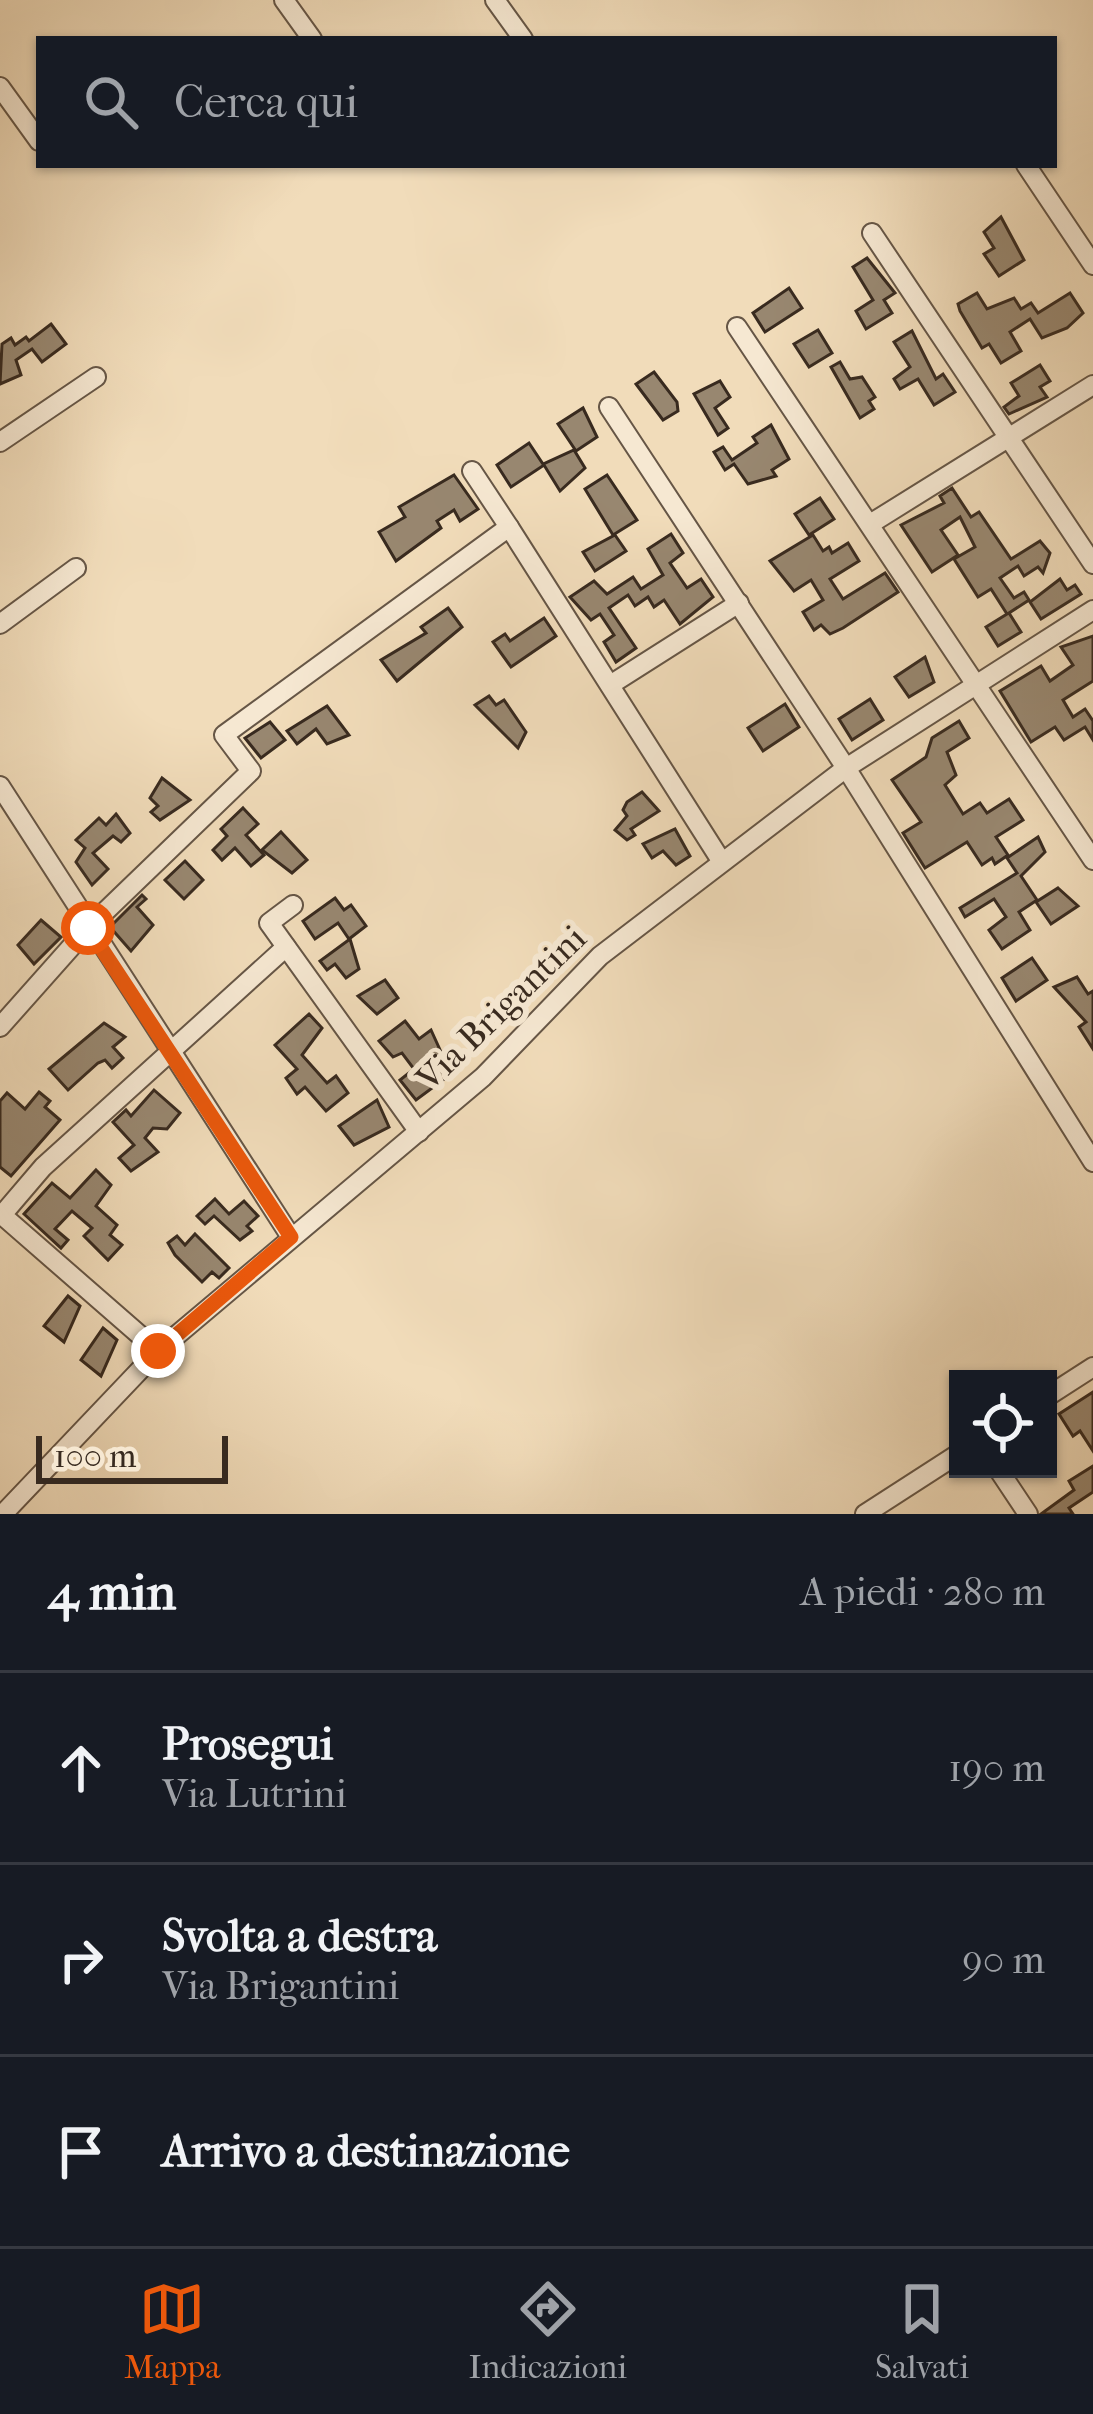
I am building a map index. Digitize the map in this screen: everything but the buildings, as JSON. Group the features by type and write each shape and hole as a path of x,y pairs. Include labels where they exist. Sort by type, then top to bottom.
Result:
{"street":[{"path":"284,0 310,36"},
{"path":"495,0 521,36"},
{"path":"0,87 36,137"},
{"path":"1028,168 1093,265"},
{"path":"872,233 1093,563"},
{"path":"737,327 1093,860"},
{"path":"0,442 96,377"},
{"path":"871,524 1093,385"},
{"path":"609,407 846,768 1093,1162"},
{"path":"472,471 720,859"},
{"path":"0,1027 88,928 250,771 224,736 508,527"},
{"path":"0,624 76,568"},
{"path":"610,685 739,603"},
{"name":"Via Brigantini","path":"3,1514 158,1351 483,1077 600,956 720,859 846,768 1093,610"},
{"path":"0,786 169,1055 291,1237"},
{"path":"293,905 269,923 419,1132"},
{"path":"158,1351 2,1215 43,1167 286,947"},
{"path":"1057,1390 1093,1366"},
{"path":"875,1511 949,1460"},
{"path":"1004,1478 1028,1514"}],"route":[{"path":"88,928 291,1237 158,1351"}]}
